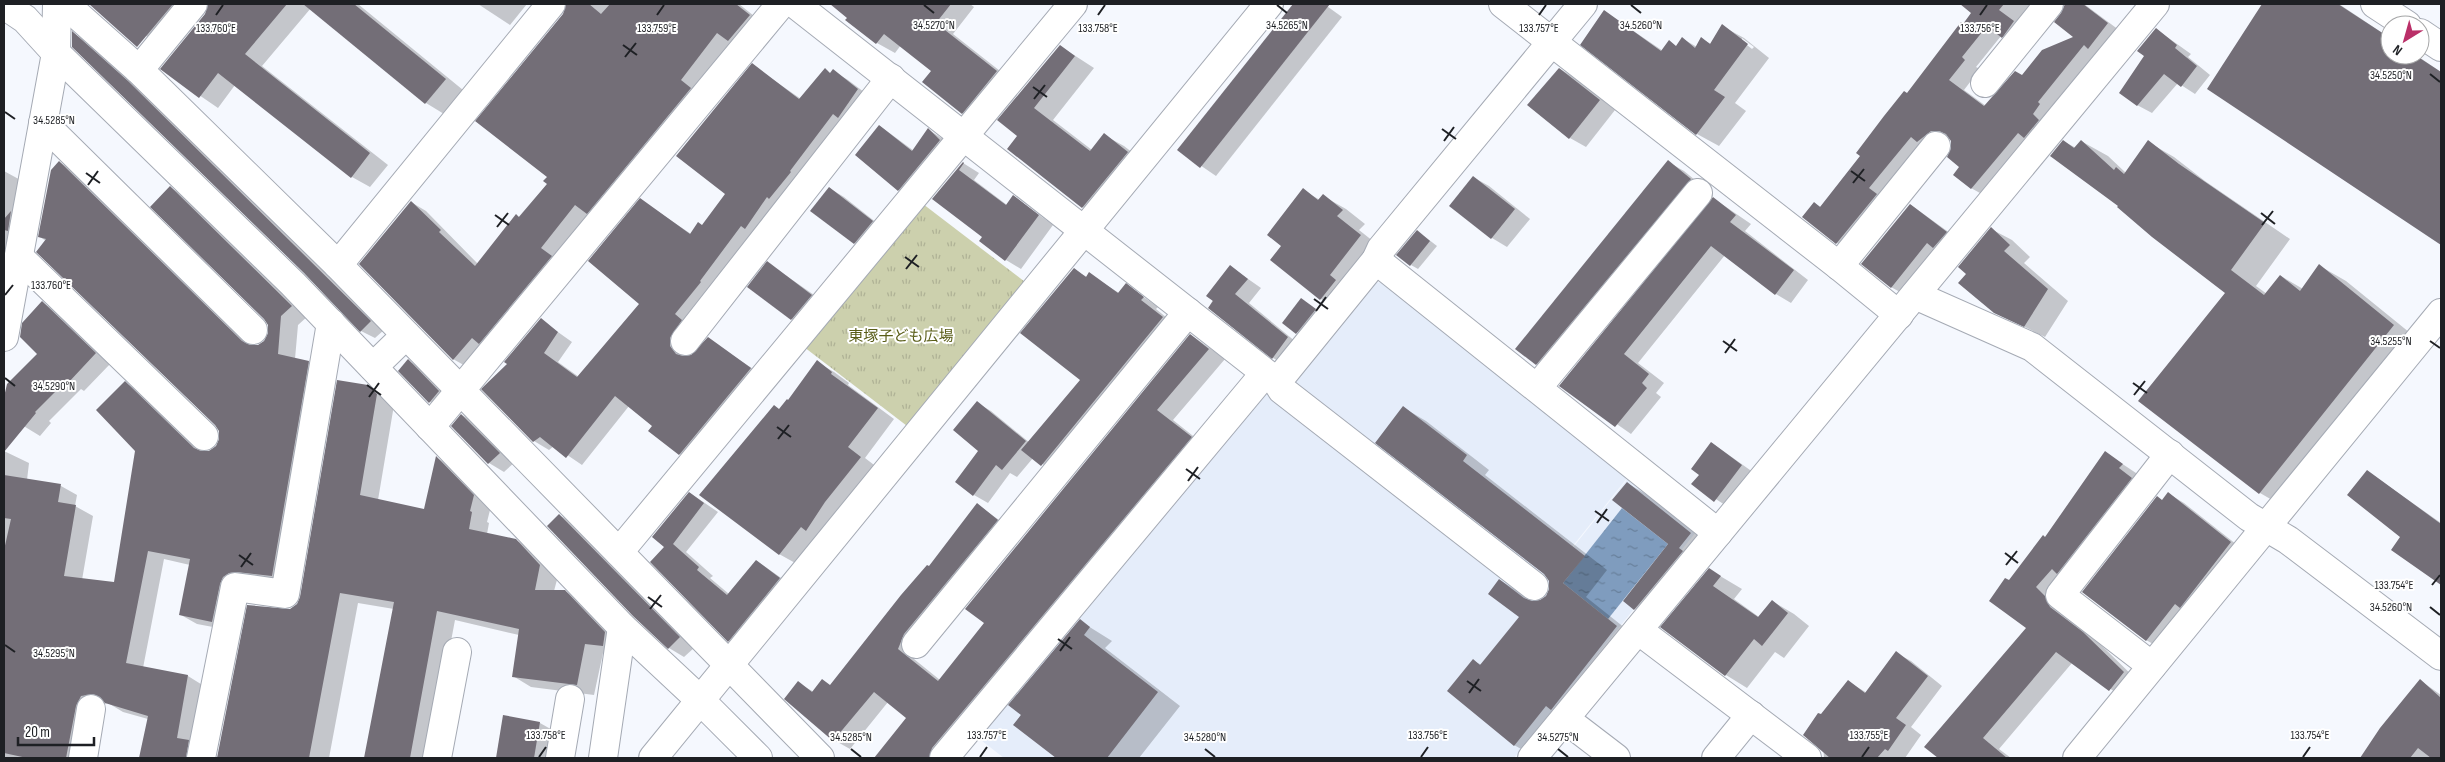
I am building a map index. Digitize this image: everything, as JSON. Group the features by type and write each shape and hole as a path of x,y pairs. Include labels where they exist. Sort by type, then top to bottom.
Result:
{"street":[{"path":"4,4 25,20 56,54 331,323 622,627 700,700 758,758"},
{"path":"4,337 9,284 19,257 56,54 57,4"},
{"path":"65,4 139,70 338,265 820,758"},
{"path":"139,70 193,4"},
{"path":"338,265 551,4"},
{"path":"430,426 781,4"},
{"path":"795,4 1085,230 1271,378 1282,390 1534,586"},
{"path":"619,552 1073,4"},
{"path":"653,758 1269,4"},
{"path":"1503,4 1839,266 1898,307 2032,348 2249,517 2288,540 2441,656"},
{"path":"944,758 1271,378 1376,260 1381,249 1583,4"},
{"path":"1985,83 2049,4"},
{"path":"1532,758 1638,630 1712,529 2155,4"},
{"path":"2375,4 2392,15"},
{"path":"2430,40 2441,47"},
{"path":"685,341 891,78"},
{"path":"44,123 253,330"},
{"path":"1839,266 1936,146"},
{"path":"1537,388 1698,193"},
{"path":"19,257 204,436"},
{"path":"1376,260 1712,529"},
{"path":"916,644 1188,312"},
{"path":"2076,758 2267,528 2441,313"},
{"path":"201,758 235,587 285,594 331,323"},
{"path":"373,367 406,335"},
{"path":"2152,666 2060,595 2170,454"},
{"path":"603,758 622,627"},
{"path":"1638,630 1807,758"},
{"path":"437,758 457,652"},
{"path":"560,758 570,699"},
{"path":"83,758 90,709"},
{"path":"1716,758 1751,715"},
{"path":"1565,719 1616,758"}],"shaded area":[{"path":"1385,282 1628,477 1544,582 1287,384 1371,283"},
{"path":"1263,387 1532,599 1629,477 1696,532 1514,758 1004,758 973,734"}],"green space":[{"name":"東塚子ども広場","path":"923,204 1029,285 911,429 804,347"}],"water":[{"path":"1622,508 1668,544 1608,619 1563,583"}],"building":[{"path":"89,4 173,4 137,47"},
{"path":"208,4 287,4 245,54 370,153 351,178 218,73 199,98 160,69 205,14"},
{"path":"303,4 354,4 446,79 425,104"},
{"path":"566,4 589,4 601,14 610,4 736,4 750,15 728,41 717,33 681,80 691,88 587,214 575,205 541,248 552,256 479,344 472,338 453,360 359,264 411,201 441,230 439,232 475,266 516,214 519,217 547,184 543,181 547,177 475,121 563,14"},
{"path":"830,4 951,4 936,23 997,71 962,114 922,82 931,71 884,34 876,44 845,20 847,18"},
{"path":"1293,4 1330,4 1200,168 1177,150"},
{"path":"1960,4 2004,4 1999,10 2014,21 2002,38 1987,26 1962,57 1965,60 1949,80 1984,106 2015,71 2022,75 2042,50 2073,37 2054,22 2065,4 2083,4 2108,23 2088,49 2084,45 2038,102 2040,104 2033,114 2039,120 2024,138 2018,133 1971,189 1953,175 1959,167 1947,157 1951,148 1951,141 1946,134 1939,131 1931,131 1917,142 1911,137 1869,188 1877,194 1836,244 1802,217 1814,202 1820,207 1860,156 1856,153 1884,116 1904,91 1907,93 1961,22 1963,24 1971,13"},
{"path":"2262,4 2338,4 2380,31 2380,65 2430,65 2441,72 2441,245 2207,89"},
{"path":"1604,10 1661,51 1669,40 1676,46 1682,37 1695,48 1701,37 1710,44 1722,24 1748,44 1714,90 1725,97 1696,135 1580,45"},
{"path":"2156,28 2177,45 2175,48 2197,66 2181,87 2164,74 2137,106 2119,93 2144,56 2137,51"},
{"path":"72,31 128,81 371,321 360,332 304,273 72,47"},
{"path":"1060,45 1075,56 1034,108 1090,151 1104,133 1128,152 1082,208 1007,149 1017,136 997,120"},
{"path":"752,63 799,99 825,68 830,73 833,69 858,89 838,118 833,114 791,172 769,199 767,197 745,229 741,226 701,282 675,314 682,320 670,338 670,346 676,354 683,356 691,355 708,337 751,368 679,455 648,431 652,426 615,396 566,458 540,437 533,442 481,389 507,364 504,362 541,318 558,332 544,353 577,377 639,304 588,261 640,198 690,234 698,222 702,225 725,194 676,156"},
{"path":"1559,68 1600,100 1569,139 1527,105"},
{"path":"879,125 912,151 928,128 940,140 898,191 855,155"},
{"path":"2063,140 2074,148 2081,140 2114,170 2116,167 2124,174 2148,140 2179,164 2265,223 2231,270 2264,295 2280,275 2300,291 2319,264 2394,325 2259,494 2138,401 2225,293 2152,237 2118,206 2050,156"},
{"path":"1668,160 1691,179 1536,365 1515,349"},
{"path":"59,161 242,341 250,345 258,345 264,341 268,333 268,325 264,319 150,207 170,186 292,306 281,316 278,354 309,361 272,576 237,572 229,573 223,577 212,622 179,615 190,559 148,551 126,663 188,675 177,738 189,740 186,758 139,758 148,716 105,703 100,697 93,694 81,696 76,706 66,758 27,758 4,753 4,550 11,519 4,518 4,475 61,484 58,502 76,505 64,576 114,582 135,451 96,410 125,381 194,448 201,451 209,451 216,446 219,439 219,431 215,425 36,252 46,239 38,237 51,170"},
{"path":"963,162 959,170 1006,205 1013,195 1039,215 1005,261 979,241 982,237 932,199"},
{"path":"1473,176 1515,209 1491,239 1449,206"},
{"path":"829,187 873,221 854,244 810,211"},
{"path":"1303,188 1318,200 1323,194 1343,210 1337,216 1361,235 1330,275 1336,280 1320,300 1270,260 1281,246 1267,235"},
{"path":"1713,197 1736,215 1730,222 1794,270 1775,295 1711,246 1624,354 1649,374 1642,383 1647,388 1615,427 1559,386"},
{"path":"1910,204 1947,232 1933,248 1927,243 1891,288 1861,264"},
{"path":"11,211 8,231 4,230 4,219"},
{"path":"1991,227 2010,245 2004,251 2048,289 2024,327 1994,313 1958,283 1966,274 1958,267"},
{"path":"1417,230 1430,241 1410,266 1396,255"},
{"path":"767,261 812,295 791,320 747,287"},
{"path":"1230,265 1248,279 1235,294 1288,337 1272,359 1208,308 1213,301 1206,296"},
{"path":"1074,268 1086,277 1089,272 1118,293 1126,283 1144,297 1141,300 1163,317 1041,466 1021,450 1080,380 1020,333"},
{"path":"1301,298 1316,309 1296,334 1282,323"},
{"path":"42,301 96,353 68,383 66,381 35,412 4,452 4,397 7,384 37,354 20,337 22,323"},
{"path":"1190,334 1209,349 1157,410 1192,437 932,748 929,758 874,758 906,718 874,692 833,741 784,699 798,681 812,692 822,679 830,685 901,595 927,565 929,566 977,503 998,520 904,634 898,649 938,681 984,623 965,609"},
{"path":"408,359 439,391 429,403 398,371"},
{"path":"817,360 832,372 831,374 878,408 848,447 861,457 825,502 806,531 801,527 779,555 699,495 774,405 779,409 788,400"},
{"path":"337,380 368,385 377,394 360,495 424,509 436,456 474,495 470,511 472,512 469,529 516,539 540,565 535,590 565,590 605,632 603,646 585,644 577,685 512,677 519,629 437,611 410,758 364,758 394,602 340,593 309,758 217,758 247,605 290,609 297,604 300,597"},
{"path":"977,401 1026,441 1002,470 996,465 973,496 955,482 978,451 953,430"},
{"path":"1403,406 1467,455 1463,461 1585,556 1563,583 1617,626 1551,710 1546,706 1514,746 1447,691 1473,659 1480,665 1519,617 1488,594 1499,579 1524,598 1532,601 1540,600 1546,596 1549,589 1549,581 1544,574 1375,443"},
{"path":"461,414 500,453 488,464 451,426"},
{"path":"1711,442 1742,465 1714,502 1691,484 1699,475 1691,469"},
{"path":"2105,451 2123,464 2119,468 2132,478 2057,574 2052,569 2036,587 2045,596 2050,607 2083,632 2124,672 2109,691 2056,652 1983,738 2007,758 1938,758 1924,747 2026,628 1989,601 2005,578 2009,580 2043,535 2045,537"},
{"path":"2367,470 2441,524 2441,585 2391,550 2400,537 2347,495"},
{"path":"1627,482 1691,533 1679,548 1683,551 1634,610 1623,601 1668,544 1612,500"},
{"path":"689,492 704,503 673,544 699,567 697,570 727,595 756,560 780,578 728,642 650,562 664,547 652,537"},
{"path":"2168,492 2231,542 2180,608 2175,604 2146,641 2082,592 2157,496 2162,500"},
{"path":"559,514 680,637 668,649 633,616 547,526"},
{"path":"1709,568 1721,576 1713,586 1758,617 1772,600 1788,613 1762,646 1754,639 1725,676 1660,627"},
{"path":"1080,619 1090,627 1084,635 1158,692 1107,758 1056,758 1013,725 1021,715 1008,705"},
{"path":"1896,651 1928,676 1896,718 1906,725 1888,751 1885,749 1877,758 1830,758 1803,735 1818,713 1821,714 1848,680 1865,693"},
{"path":"2420,679 2441,698 2441,758 2431,758 2418,748 2410,758 2360,758 2380,728"},
{"path":"503,715 540,722 534,758 496,758"}]}
